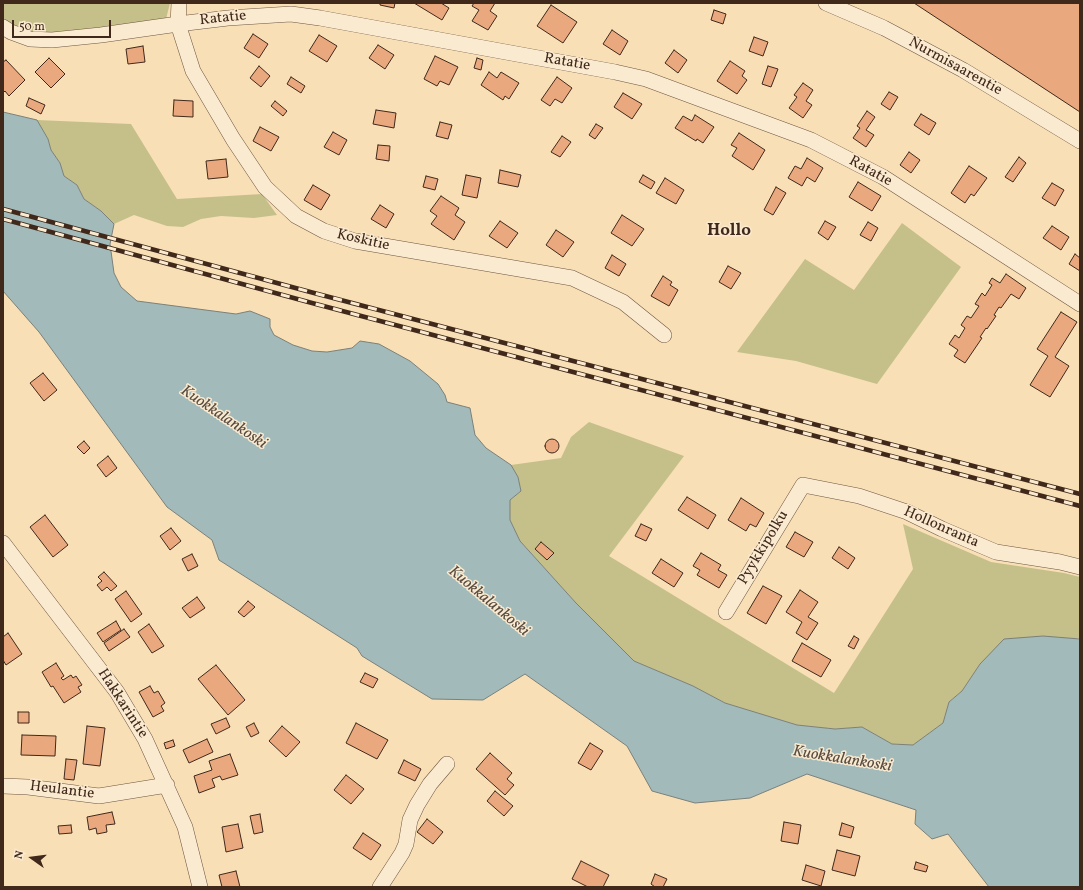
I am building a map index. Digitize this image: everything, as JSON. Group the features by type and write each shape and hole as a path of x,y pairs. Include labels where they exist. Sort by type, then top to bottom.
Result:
{"street":[{"name":"Koskitie","path":"179,3 178,24 193,71 233,139 265,187 296,216 324,231 355,241 572,278 623,302 664,335"},
{"name":"Nurmisaarentie","path":"826,3 884,28 963,70 1080,141"},
{"name":"Ratatie","path":"3,27 11,32 30,39 52,40 269,14 292,14 646,79 811,140 876,174 1080,304"},
{"name":"Hollonranta","path":"803,485 859,496 907,512 996,552 1060,562 1080,567"},
{"name":"Pyykkipolku","path":"726,612 803,485"},
{"name":"Hakkarintie","path":"3,543 117,692 146,739 185,827 200,887"},
{"path":"380,887 402,854 406,844 410,820 417,805 430,784 447,764"},
{"name":"Heulantie","path":"3,786 28,787 99,796 167,786"}],"shaded area":[{"path":"3,3 170,3 166,19 63,36 35,33 17,26 3,24"},
{"path":"37,120 131,124 177,199 262,194 277,215 254,218 221,216 201,219 183,227 167,226 134,215 114,224 101,211 84,199 77,185 64,176 60,163 51,150 48,139"},
{"path":"902,223 961,267 877,384 796,361 737,352 805,259 854,290"},
{"path":"589,422 684,456 609,556 834,693 913,569 903,524 991,562 1064,573 1080,577 1080,639 1078,638 980,664 962,691 949,702 943,723 913,745 892,744 862,727 835,729 797,725 725,703 693,686 634,661 576,603 520,541 510,520 510,500 521,491 518,477 511,465 561,458 571,437"}],"water":[{"name":"Kuokkalankoski","path":"3,112 37,120 48,139 51,150 60,163 64,176 77,185 84,199 101,211 114,224 110,244 114,273 121,287 137,301 236,314 250,311 270,319 270,327 274,335 293,345 312,351 327,352 352,348 360,341 379,344 410,361 438,384 445,395 447,402 470,408 475,435 486,448 511,465 518,477 521,491 510,500 510,520 520,541 576,603 634,661 693,686 725,703 797,725 835,729 862,727 892,744 913,745 943,723 949,702 962,691 980,664 1004,639 1043,636 1080,639 1080,887 989,887 948,834 932,839 915,824 916,810 807,774 750,798 695,803 652,791 627,746 525,674 483,700 432,699 362,656 357,648 219,560 212,540 167,507 39,332 3,291"}],"building":[{"path":"380,3 395,3 394,8 380,5"},
{"path":"414,3 441,3 449,8 442,20"},
{"path":"474,3 495,3 490,11 497,16 488,30 472,21 479,10 472,6"},
{"path":"914,3 1080,3 1080,112"},
{"path":"551,5 577,22 563,43 537,26"},
{"path":"714,10 726,14 723,24 711,20"},
{"path":"612,30 628,41 620,55 603,44"},
{"path":"253,34 268,44 259,58 244,48"},
{"path":"319,35 337,46 327,62 309,51"},
{"path":"754,37 768,42 763,56 749,51"},
{"path":"378,45 394,55 385,69 369,58"},
{"path":"143,46 145,62 128,64 126,49"},
{"path":"674,50 687,60 678,73 665,63"},
{"path":"435,56 458,67 449,85 440,81 437,86 424,79"},
{"path":"49,58 65,74 51,88 35,72"},
{"path":"477,58 483,60 481,70 474,68"},
{"path":"6,60 25,80 9,96 5,91 3,93 3,62"},
{"path":"730,61 745,71 742,76 747,80 737,94 717,81"},
{"path":"259,66 270,76 261,87 250,78"},
{"path":"768,66 778,69 771,87 762,84"},
{"path":"489,72 497,78 501,72 519,83 509,99 505,96 503,100 481,85"},
{"path":"291,77 305,86 301,93 287,84"},
{"path":"557,77 572,88 562,103 555,99 550,106 541,100"},
{"path":"803,83 813,90 806,101 812,105 803,118 789,108 797,97 794,95"},
{"path":"889,92 898,97 890,110 881,104"},
{"path":"623,93 642,104 632,119 614,107"},
{"path":"29,98 45,105 41,114 26,106"},
{"path":"174,100 193,101 193,117 173,116"},
{"path":"275,101 287,111 283,116 271,106"},
{"path":"376,110 396,113 394,128 373,124"},
{"path":"867,111 875,117 866,130 874,135 866,147 853,138 860,128 857,126"},
{"path":"921,114 936,123 929,135 914,125"},
{"path":"695,115 714,127 703,143 697,139 696,141 675,128 683,116 692,121"},
{"path":"440,122 452,125 448,139 436,136"},
{"path":"596,124 603,128 595,139 589,135"},
{"path":"260,127 279,137 271,151 253,141"},
{"path":"333,132 347,140 339,155 324,147"},
{"path":"739,133 765,150 753,170 732,156 737,148 731,145"},
{"path":"562,136 571,142 560,157 551,152"},
{"path":"378,145 390,146 389,161 376,159"},
{"path":"909,152 920,160 911,173 900,165"},
{"path":"1019,157 1026,163 1013,182 1005,177"},
{"path":"807,158 823,168 815,182 807,177 802,186 788,178 795,166 801,169"},
{"path":"226,159 228,177 208,179 206,161"},
{"path":"969,166 987,178 974,196 971,194 965,203 951,193"},
{"path":"500,170 521,175 518,187 498,183"},
{"path":"466,175 481,178 477,198 462,195"},
{"path":"643,175 655,182 651,189 639,182"},
{"path":"426,176 438,179 435,190 423,187"},
{"path":"665,178 684,190 676,204 656,193"},
{"path":"858,182 881,196 872,211 849,197"},
{"path":"1052,183 1064,190 1055,206 1042,198"},
{"path":"313,185 330,195 321,210 304,200"},
{"path":"776,187 786,193 773,215 764,210"},
{"path":"441,196 459,208 455,215 465,222 454,240 431,224 437,216 430,211"},
{"path":"380,205 394,214 386,228 371,219"},
{"path":"622,215 644,229 632,246 611,233"},
{"path":"500,221 518,233 507,248 489,236"},
{"path":"825,221 836,227 828,240 818,233"},
{"path":"868,222 878,228 871,241 860,235"},
{"path":"1052,226 1069,237 1061,250 1043,238"},
{"path":"556,230 574,242 563,257 546,245"},
{"path":"1075,254 1080,258 1080,271 1069,264"},
{"path":"612,255 626,264 619,276 605,268"},
{"path":"728,266 741,273 731,289 719,282"},
{"path":"1006,274 1026,288 1019,299 1011,294 1001,308 999,307 994,315 996,316 980,337 982,338 965,363 954,356 958,350 949,344 955,335 959,338 965,328 961,325 967,316 971,318 979,306 975,304 982,293 985,296 992,285 989,283 992,278 1000,283"},
{"path":"663,276 672,282 670,285 678,290 669,306 651,296"},
{"path":"1061,312 1077,322 1055,357 1069,366 1050,397 1030,385 1048,356 1037,349"},
{"path":"43,373 57,390 44,401 30,383"},
{"path":"552,439 557,441 559,446 557,451 552,453 547,451 545,446 547,441"},
{"path":"84,441 90,448 84,454 77,447"},
{"path":"108,456 117,468 106,477 97,465"},
{"path":"687,497 716,515 708,529 678,510"},
{"path":"741,498 764,513 756,527 750,524 746,531 728,520"},
{"path":"45,515 68,545 53,557 30,527"},
{"path":"641,524 652,529 646,541 635,536"},
{"path":"171,528 181,541 170,550 160,536"},
{"path":"795,532 813,542 804,557 786,547"},
{"path":"541,542 554,553 547,560 535,549"},
{"path":"839,547 855,558 848,569 832,558"},
{"path":"701,553 721,565 718,570 727,575 719,588 697,575 700,570 693,566"},
{"path":"192,554 198,566 188,571 182,559"},
{"path":"661,559 683,573 674,587 652,573"},
{"path":"104,572 117,586 111,591 107,587 102,591 97,585 102,581 98,577"},
{"path":"763,586 782,596 766,624 747,613"},
{"path":"800,590 818,602 808,617 818,623 807,640 796,633 802,622 786,612"},
{"path":"126,591 142,614 131,622 115,599"},
{"path":"197,597 205,608 190,618 182,608"},
{"path":"248,601 255,607 244,617 238,612"},
{"path":"116,621 121,630 103,642 97,633"},
{"path":"149,624 164,646 152,653 138,632"},
{"path":"124,629 130,637 109,651 104,643"},
{"path":"8,633 22,654 6,665 3,660 3,637"},
{"path":"854,636 859,639 854,649 848,646"},
{"path":"802,643 831,660 821,677 792,661"},
{"path":"56,663 64,676 61,678 63,680 71,675 73,678 76,676 82,685 78,687 81,692 64,703 53,686 51,687 42,672"},
{"path":"216,665 245,700 228,715 198,679"},
{"path":"365,673 378,679 373,688 360,682"},
{"path":"150,686 154,693 158,691 165,703 161,706 164,711 153,717 139,692"},
{"path":"18,712 29,712 29,723 18,723"},
{"path":"226,718 230,727 216,734 211,724"},
{"path":"254,723 259,733 251,737 246,727"},
{"path":"356,723 388,740 377,759 346,743"},
{"path":"87,726 105,728 100,766 83,764"},
{"path":"282,726 300,742 286,757 269,741"},
{"path":"22,735 56,736 55,756 21,755"},
{"path":"207,739 213,752 189,763 183,750"},
{"path":"173,740 175,746 166,749 164,743"},
{"path":"590,743 603,751 591,770 578,763"},
{"path":"490,753 512,773 507,779 514,785 505,795 476,769"},
{"path":"230,754 238,775 222,780 220,776 212,779 215,787 199,793 194,776 212,770 209,761"},
{"path":"66,759 77,760 74,780 64,779"},
{"path":"404,760 421,769 415,781 398,773"},
{"path":"346,775 364,789 351,804 334,790"},
{"path":"495,791 513,806 504,816 487,801"},
{"path":"112,812 115,824 106,825 107,832 97,834 96,828 89,830 87,817"},
{"path":"260,814 263,832 254,834 250,816"},
{"path":"427,819 443,832 433,844 417,832"},
{"path":"784,822 801,825 798,844 781,841"},
{"path":"842,823 854,827 851,838 839,835"},
{"path":"238,824 243,848 226,852 222,827"},
{"path":"71,825 72,833 59,834 58,826"},
{"path":"363,833 381,845 371,860 353,848"},
{"path":"837,850 860,856 855,876 832,870"},
{"path":"581,861 609,875 603,887 588,887 572,879"},
{"path":"916,862 928,866 926,872 914,869"},
{"path":"806,865 825,871 821,886 802,880"},
{"path":"236,871 240,887 222,887 219,875"},
{"path":"655,874 667,879 663,887 655,887 651,884"}],"railway":[{"path":"3,209 314,293 1080,494"},
{"path":"3,219 312,303 1080,506"}],"district":[{"name":"Hollo","path":"729,232"}]}
